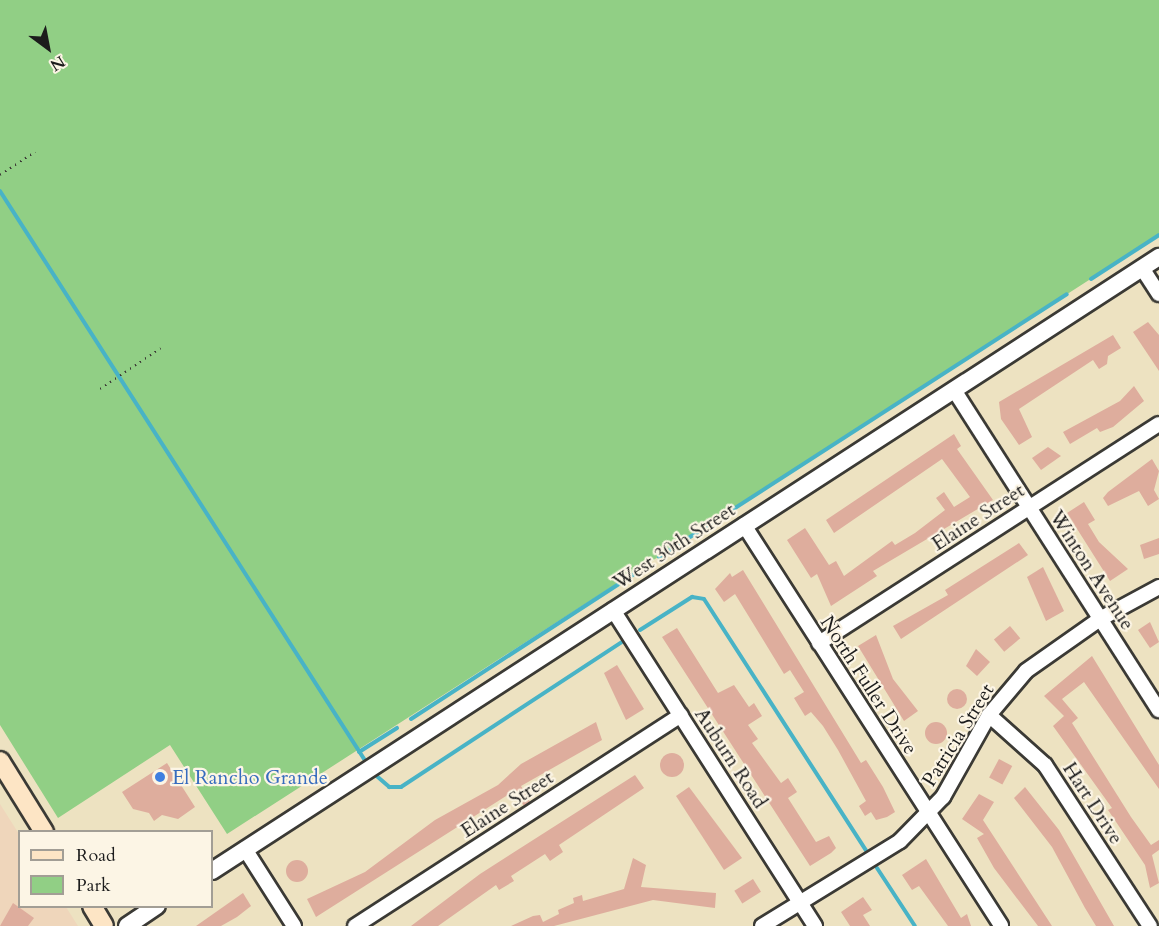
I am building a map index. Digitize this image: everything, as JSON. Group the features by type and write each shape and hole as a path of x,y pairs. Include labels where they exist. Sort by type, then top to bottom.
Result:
{"main road":[{"path":"0,761 43,830"},
{"path":"93,908 104,926"}],"street":[{"name":"West 30th Street","path":"213,870 1159,257"},
{"path":"1142,268 1159,294"},
{"name":"Winton Avenue","path":"954,390 1159,710"},
{"name":"Elaine Street","path":"819,643 1159,424"},
{"name":"North Fuller Drive","path":"744,525 1001,926"},
{"name":"Patricia Street","path":"762,926 885,852 928,814 952,783 989,715 1034,663 1100,618 1159,587"},
{"name":"Auburn Road","path":"613,610 815,926"},
{"name":"Hart Drive","path":"989,715 1045,765 1150,926"},
{"name":"Elaine Street","path":"355,926 681,716"},
{"path":"245,849 294,926"},
{"path":"127,926 154,908"}],"path":[{"path":"0,175 35,152"},
{"path":"100,389 161,348"}],"shaded area":[{"path":"0,804 18,832 18,908 67,908 78,926 0,926"}],"green space":[{"path":"0,0 1159,0 1159,235 227,834 170,745 58,818 0,725"}],"building":[{"path":"1148,322 1159,335 1159,371 1133,332"},
{"path":"1113,335 1121,348 1108,356 1107,364 1099,369 1093,360 1019,409 1032,437 1019,445 1001,419 999,402"},
{"path":"1134,386 1144,401 1113,427 1100,432 1097,428 1070,444 1063,432 1120,401"},
{"path":"954,434 961,446 957,449 993,500 873,571 877,576 831,606 817,574 811,578 787,540 805,528 829,565 836,561 844,576 892,541 895,545 915,533 945,510 936,498 944,492 954,507 970,497 942,459 834,533 826,520"},
{"path":"1048,447 1061,456 1041,470 1032,458"},
{"path":"1152,459 1159,471 1154,490 1159,499 1148,506 1139,491 1108,506 1103,498 1108,492"},
{"path":"1084,502 1095,520 1088,524 1099,542 1128,569 1110,581 1067,513"},
{"path":"1159,538 1159,554 1144,559 1140,545"},
{"path":"1019,543 1028,555 901,639 893,626 948,595 945,590"},
{"path":"1043,567 1064,611 1046,621 1027,577"},
{"path":"743,570 861,763 866,760 883,787 895,812 887,817 876,820 871,812 865,816 859,806 866,801 838,750 823,726 811,712 805,716 794,698 804,692 790,670 784,674 735,594 724,602 715,589 730,573 732,577"},
{"path":"1150,622 1159,642 1150,648 1138,630"},
{"path":"1010,626 1020,638 1004,652 994,639"},
{"path":"677,628 718,693 734,685 749,707 754,703 762,716 748,725 758,739 752,743 781,783 788,778 797,792 788,798 816,842 829,836 836,848 831,853 810,866 662,637"},
{"path":"876,635 893,679 918,711 904,721 858,646"},
{"path":"976,649 990,662 977,676 966,666"},
{"path":"1092,656 1159,765 1159,789 1084,682 1062,699 1078,718 1072,723 1131,817 1151,845 1159,840 1159,850 1152,855 1159,883 1150,888 1145,865 1108,810 1112,808 1053,726 1064,716 1044,696"},
{"path":"617,665 644,709 626,720 604,673"},
{"path":"957,689 964,692 967,699 964,706 957,709 950,706 947,699 950,692"},
{"path":"596,722 602,740 521,786 530,802 524,806 514,791 316,917 307,899 365,872 435,820 498,785 521,764"},
{"path":"936,722 944,725 947,733 944,741 936,744 928,741 925,733 928,725"},
{"path":"672,753 680,757 684,765 680,773 672,777 664,773 660,765 664,757"},
{"path":"999,759 1012,766 1002,785 989,778"},
{"name":"El Rancho Grande","path":"167,763 195,807 178,819 162,815 154,821 149,813 133,809 122,792"},
{"path":"635,775 644,788 559,845 563,852 550,861 545,854 511,876 514,881 499,890 496,885 438,926 411,926 480,874"},
{"path":"689,787 742,858 724,870 676,796"},
{"path":"1025,787 1059,830 1114,926 1096,926 1052,847 1014,798"},
{"path":"979,794 994,802 983,820 1052,926 1038,926 994,868 977,838 984,834 962,819"},
{"path":"633,858 646,865 641,887 716,893 715,908 653,900 554,926 511,926 540,915 543,922 559,914 558,910 574,903 573,898 582,895 583,901 624,889"},
{"path":"926,859 961,918 967,914 971,926 948,926 919,886 912,890 902,875"},
{"path":"297,860 305,863 308,871 305,879 297,882 289,879 286,871 289,863"},
{"path":"753,879 761,892 742,903 734,891"},
{"path":"243,893 251,906 237,917 221,926 196,926"},
{"path":"863,897 872,910 863,915 870,926 850,926 841,912"},
{"path":"13,903 34,918 28,926 0,926"}],"waterway":[{"path":"0,191 368,765"},
{"path":"1091,279 1159,235"},
{"path":"659,557 1067,294"},
{"path":"411,719 636,573"},
{"path":"640,630 692,597 704,599 868,853"},
{"path":"372,772 389,787 401,787 622,642"},
{"path":"359,752 397,728"},
{"path":"877,868 915,926"}],"place":[{"name":"El Rancho Grande","path":"160,777"}]}
